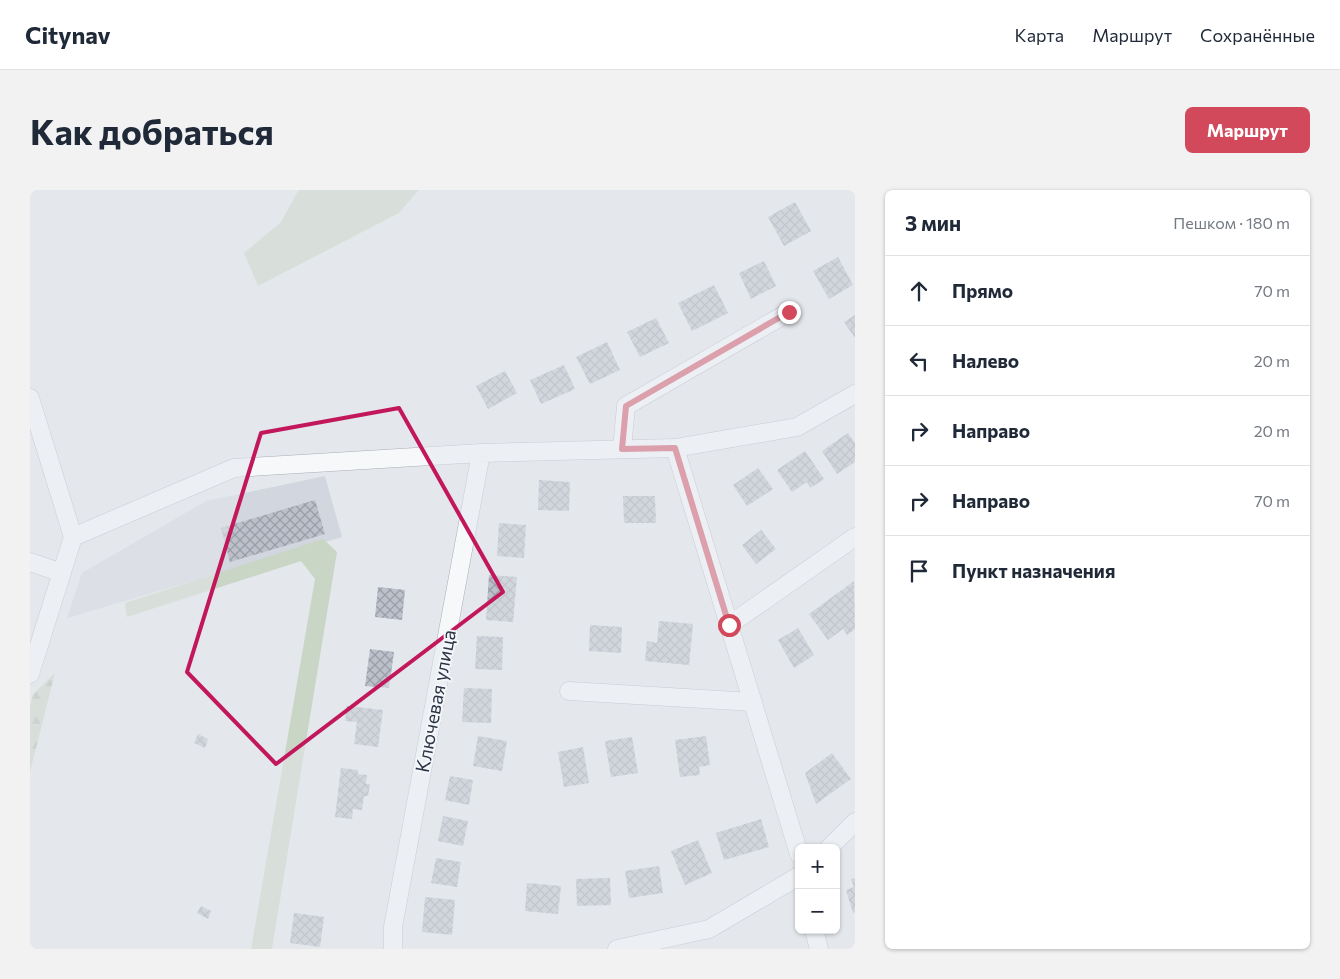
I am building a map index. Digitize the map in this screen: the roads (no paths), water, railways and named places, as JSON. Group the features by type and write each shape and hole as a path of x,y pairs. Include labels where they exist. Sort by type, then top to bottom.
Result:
{"street":[{"path":"622,449 626,406 789,312"},
{"path":"74,537 234,468 481,453 675,448 797,427 855,394"},
{"path":"30,398 74,537 30,674"},
{"path":"675,448 796,844"},
{"name":"Ключевая улица","path":"393,949 393,927 481,453"},
{"path":"729,625 855,537"},
{"path":"30,562 62,573"},
{"path":"569,691 753,702"},
{"path":"833,844 855,822"},
{"path":"617,949 709,929 795,878"},
{"path":"815,934 819,949"}]}
